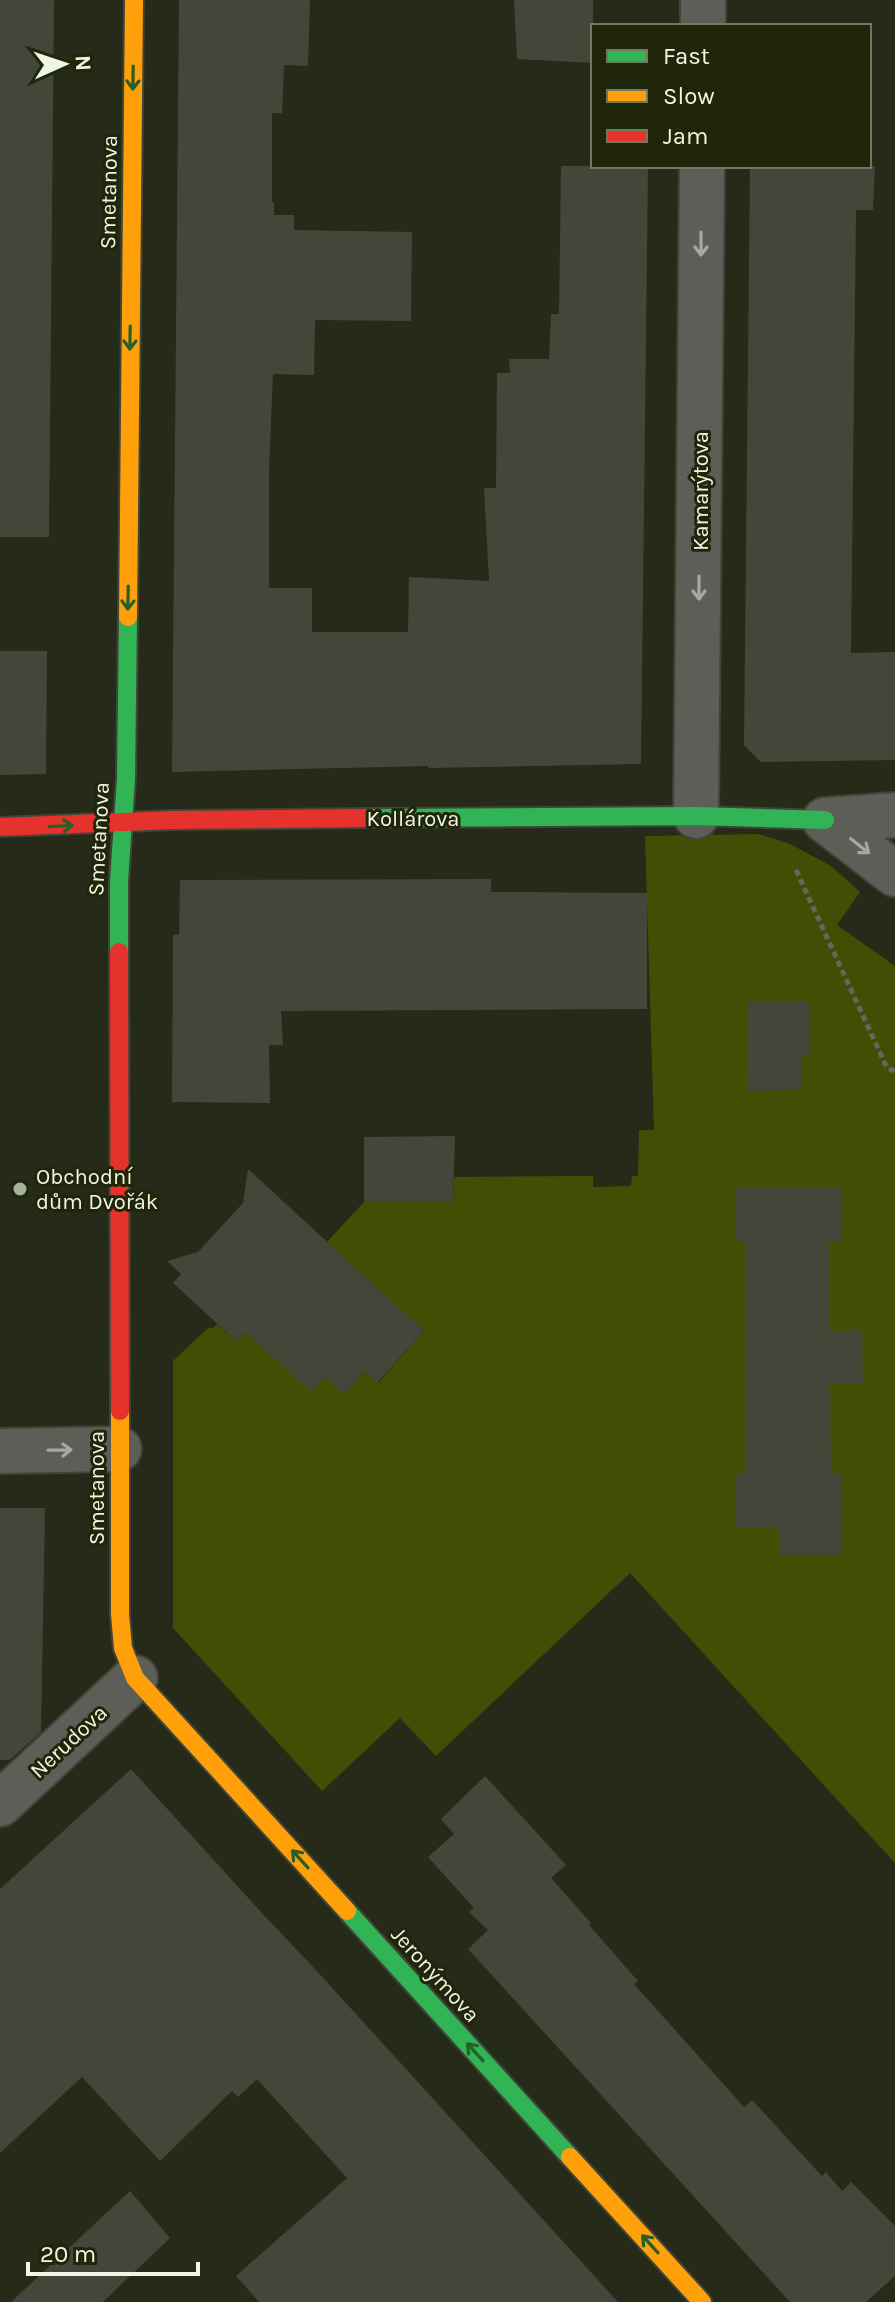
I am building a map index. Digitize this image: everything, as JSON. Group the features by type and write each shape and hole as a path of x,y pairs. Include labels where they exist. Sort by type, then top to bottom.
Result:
{"street":[{"name":"Smetanova","path":"134,0 126,779 119,881 119,1449 121,1625 123,1648 135,1678"},
{"path":"703,0 703,24"},
{"name":"Kamarýtova","path":"696,816 702,168"},
{"name":"Kollárova","path":"0,827 221,820 696,816 825,820 895,815"},
{"path":"825,820 895,874"},
{"path":"0,1451 119,1449"},
{"name":"Nerudova","path":"0,1804 135,1678"},
{"name":"Jeronýmova","path":"135,1678 702,2302"}],"path":[{"path":"772,819 887,1068 895,1071"}],"green space":[{"path":"759,834 790,844 831,866 860,892 837,925 895,966 895,1863 630,1573 436,1756 400,1718 322,1791 173,1628 173,1361 209,1327 212,1329 217,1324 237,1342 246,1332 311,1391 325,1377 344,1394 364,1372 378,1383 424,1331 327,1242 364,1202 453,1201 454,1177 593,1176 593,1187 631,1186 632,1176 638,1176 639,1130 654,1130 645,836"}],"building":[{"path":"0,0 54,0 49,537 0,537"},
{"path":"179,0 310,0 308,66 284,65 282,113 272,113 274,215 294,215 294,230 412,232 411,321 315,320 314,375 273,374 269,588 312,588 312,632 408,632 409,577 489,581 484,488 496,488 497,373 510,373 509,359 549,359 551,314 559,314 561,166 648,168 641,764 172,772"},
{"path":"514,0 593,0 591,63 517,59"},
{"path":"875,166 873,210 856,210 851,653 895,652 895,760 761,762 744,745 750,168"},
{"path":"0,651 47,651 46,774 0,775"},
{"path":"491,879 491,892 647,893 647,1009 281,1011 283,1045 269,1045 270,1103 172,1102 173,935 179,934 180,880"},
{"path":"810,1001 810,1056 802,1056 802,1090 747,1091 748,1002"},
{"path":"455,1136 453,1201 364,1202 364,1137"},
{"path":"248,1169 424,1331 377,1383 364,1372 344,1394 325,1377 311,1392 246,1332 237,1342 173,1283 181,1274 167,1261 198,1252 243,1203"},
{"path":"735,1187 841,1187 841,1241 830,1241 830,1331 862,1330 863,1383 830,1384 831,1473 841,1473 841,1555 779,1555 779,1527 736,1527 736,1473 746,1473 745,1241 736,1241"},
{"path":"0,1508 45,1508 41,1732 10,1760 0,1760"},
{"path":"131,1769 618,2302 259,2302 236,2276 347,2178 257,2079 238,2097 232,2091 160,2161 82,2077 0,2153 0,1889"},
{"path":"485,1776 566,1865 551,1878 638,1981 634,1984 744,2107 752,2100 822,2176 826,2172 842,2191 851,2182 895,2226 895,2276 866,2302 790,2302 468,1949 488,1930 469,1912 474,1908 428,1857 454,1834 441,1819"},
{"path":"130,2191 170,2238 103,2302 11,2302"}],"traffic: fast":[{"path":"119,952 128,617"},
{"path":"370,818 696,816 825,820"},
{"path":"347,1911 570,2157"}],"traffic: slow":[{"path":"128,617 134,0"},
{"path":"120,1411 120,1614 123,1648 135,1678 347,1911"},
{"path":"570,2157 702,2302"}],"traffic: jam":[{"path":"0,827 173,820 370,818"},
{"path":"119,952 120,1411"}],"place":[{"name":"Obchodní dům Dvořák","path":"20,1189"}]}
